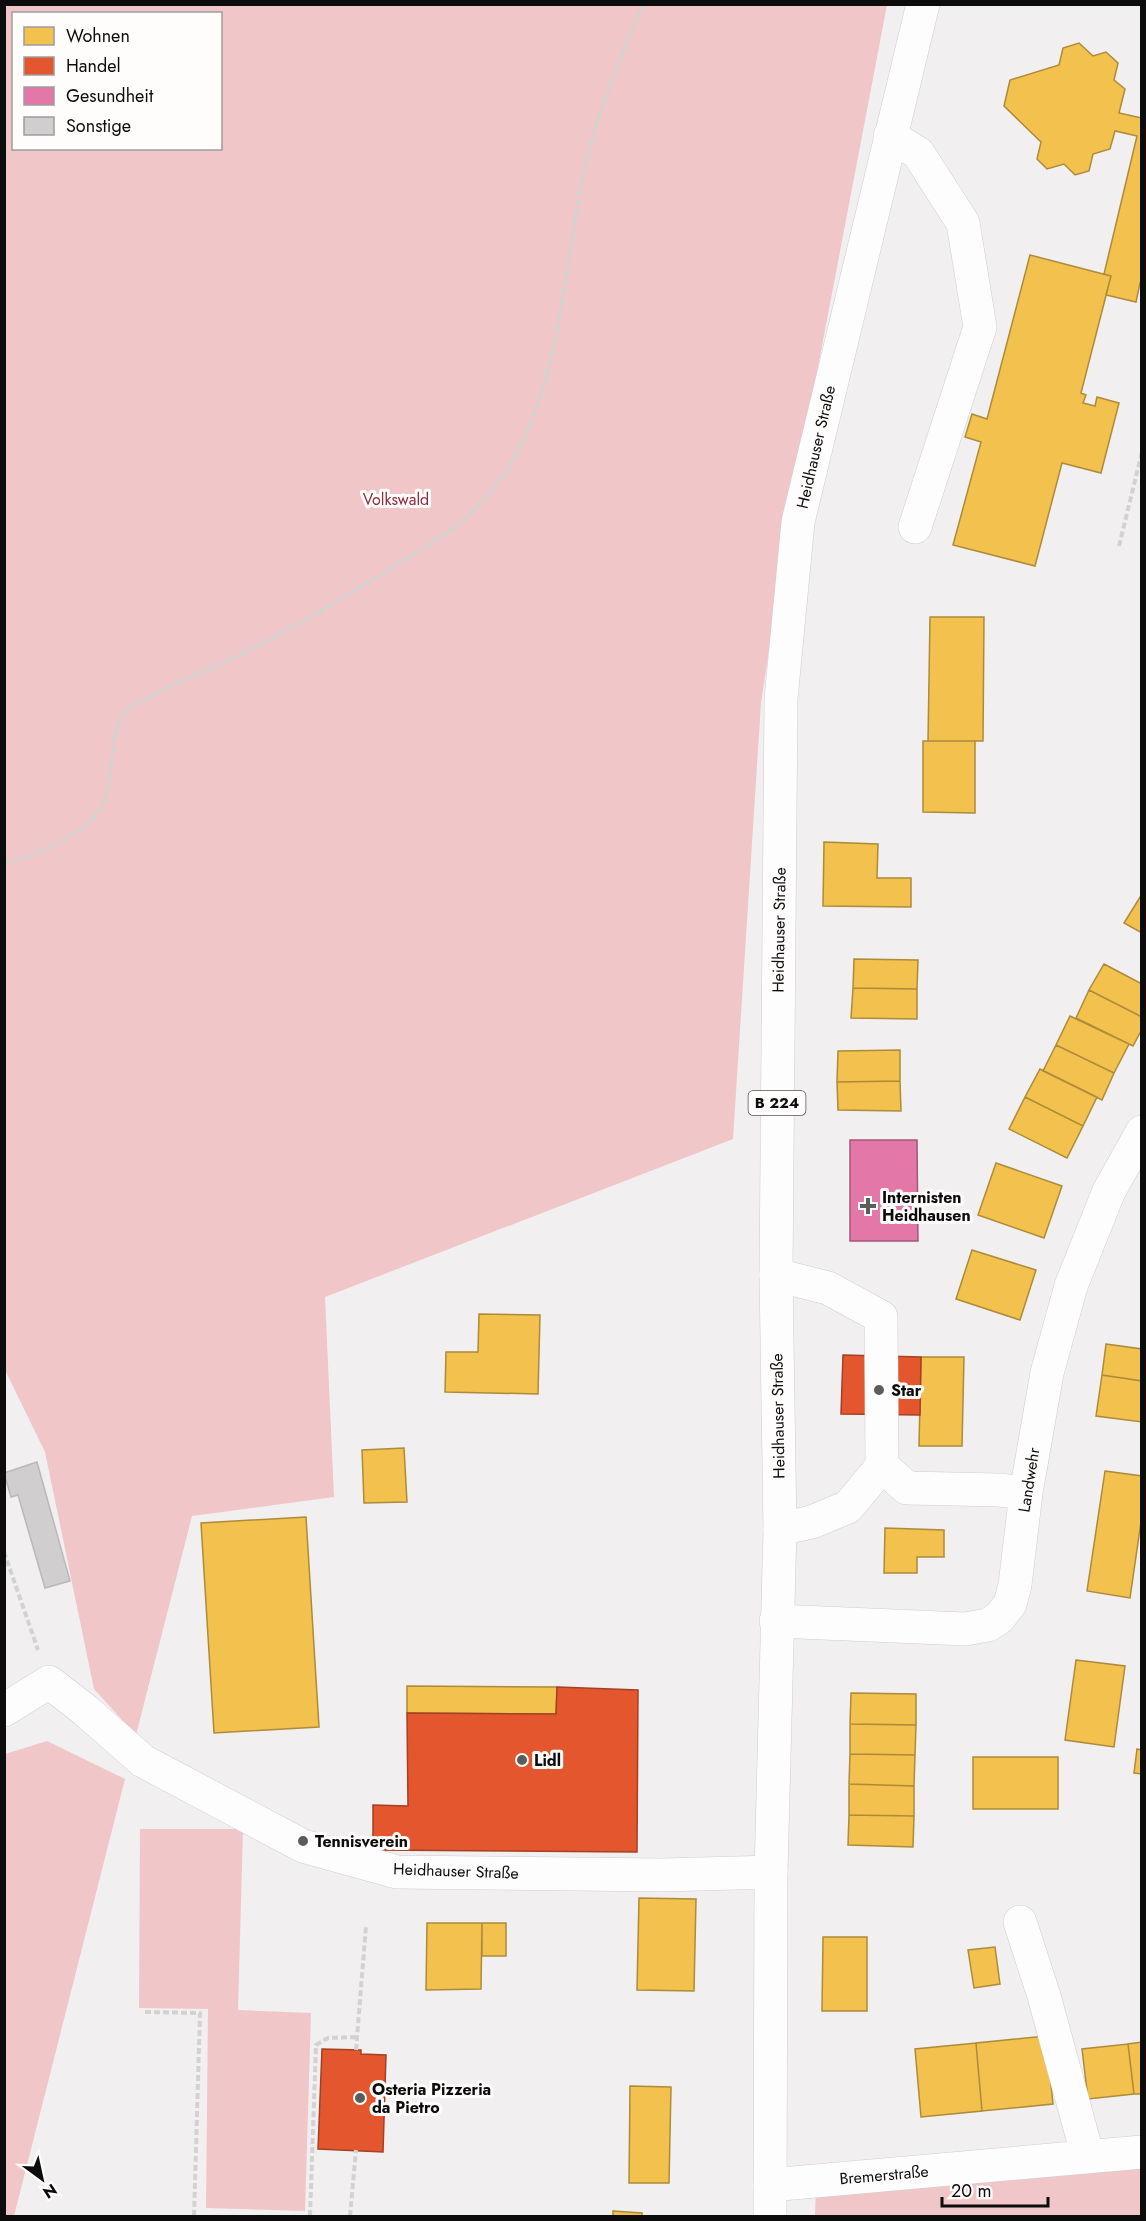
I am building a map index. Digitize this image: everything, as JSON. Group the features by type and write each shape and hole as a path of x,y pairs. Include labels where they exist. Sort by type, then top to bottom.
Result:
{"main road":[{"name":"Heidhauser Straße","path":"770,2201 771,1872 780,1529 776,1275 781,699 797,534 843,330 923,4"},
{"path":"890,136 918,153 963,224 980,327 915,526"},
{"name":"Landwehr","path":"776,1621 965,1629 988,1625 999,1618 1010,1604 1016,1585 1026,1493 1047,1373 1071,1286 1109,1191 1142,1132"},
{"path":"776,1275 828,1288 881,1317 882,1466 848,1507 812,1522 780,1529"},
{"path":"882,1466 907,1488 999,1490 1026,1493"},
{"name":"Heidhauser Straße","path":"49,1682 143,1761 303,1846 397,1872 663,1875 771,1872"},
{"path":"4,1710 49,1682"},
{"path":"1020,1922 1044,1996 1088,2157"},
{"name":"Bremerstraße","path":"770,2201 1088,2157 1142,2152"}],"path":[{"path":"4,863 37,854 80,829 100,809 109,780 117,728 127,711 186,678 247,651 307,618 460,524 481,503 513,460 532,417 552,352 566,288 581,187 591,143 611,81 644,4"},
{"path":"1119,546 1142,452"},
{"path":"4,1552 49,1682"},
{"path":"356,2050 355,2037 366,1926"},
{"path":"146,2012 200,2013 194,2217"},
{"path":"310,2217 316,2044 328,2038 355,2037"},
{"path":"350,2217 356,2151"}],"green space":[{"name":"Volkswald","path":"5,5 887,5 788,524 761,703 733,1139 325,1297 334,1497 192,1516 136,1735 94,1689 45,1452 5,1370"},
{"path":"47,1741 125,1779 14,2216 5,2216 5,1754"},
{"path":"140,1829 243,1829 238,2010 311,2013 305,2211 206,2208 208,2009 139,2008"},
{"path":"1141,2159 1141,2216 815,2216 816,2187"}],"building: Wohnen":[{"path":"1079,43 1093,56 1106,52 1118,63 1114,80 1125,89 1119,113 1142,118 1142,284 1140,283 1136,302 1106,295 1111,276 1104,274 1137,136 1115,131 1110,149 1093,154 1089,171 1075,175 1064,164 1047,169 1037,159 1041,142 1004,106 1010,80 1059,65 1063,48"},
{"path":"1030,255 1111,276 1081,393 1086,395 1083,403 1095,406 1097,397 1119,403 1101,473 1062,463 1035,566 953,545 981,442 965,437 972,414 987,419"},
{"path":"930,617 984,617 983,741 928,741"},
{"path":"923,741 975,741 975,813 923,812"},
{"path":"824,842 878,844 877,878 911,878 911,907 823,906"},
{"path":"1142,894 1142,933 1124,923"},
{"path":"854,959 918,960 917,989 853,988"},
{"path":"1104,964 1142,984 1142,1017 1089,990"},
{"path":"853,988 917,989 917,1019 851,1018"},
{"path":"1089,990 1142,1017 1142,1029 1133,1046 1076,1018"},
{"path":"1070,1016 1129,1044 1114,1073 1056,1045"},
{"path":"1056,1045 1114,1073 1102,1100 1043,1071"},
{"path":"900,1050 900,1081 837,1082 838,1051"},
{"path":"1040,1069 1097,1097 1083,1126 1025,1097"},
{"path":"900,1081 901,1111 838,1110 837,1082"},
{"path":"1025,1097 1083,1126 1067,1158 1009,1129"},
{"path":"996,1163 1062,1186 1044,1238 978,1215"},
{"path":"972,1250 1036,1270 1020,1320 956,1299"},
{"path":"479,1314 540,1315 538,1394 445,1392 446,1352 478,1352"},
{"path":"1106,1344 1142,1349 1142,1381 1102,1375"},
{"path":"921,1357 964,1357 962,1446 919,1446"},
{"path":"1102,1375 1142,1381 1142,1422 1096,1416"},
{"path":"404,1448 407,1502 364,1503 362,1450"},
{"path":"1105,1471 1142,1476 1142,1515 1130,1598 1087,1591"},
{"path":"306,1517 319,1727 214,1733 201,1523"},
{"path":"885,1528 944,1530 944,1557 917,1557 917,1573 884,1573"},
{"path":"1076,1660 1125,1666 1114,1747 1065,1740"},
{"path":"407,1686 557,1687 556,1714 407,1713"},
{"path":"851,1693 916,1694 916,1725 850,1724"},
{"path":"850,1724 916,1725 915,1755 850,1754"},
{"path":"1137,1749 1142,1750 1142,1774 1134,1773"},
{"path":"850,1754 915,1755 914,1786 849,1784"},
{"path":"973,1757 1058,1757 1058,1809 973,1809"},
{"path":"849,1784 914,1786 914,1816 849,1815"},
{"path":"849,1815 914,1816 913,1847 848,1845"},
{"path":"639,1898 696,1899 694,1991 637,1990"},
{"path":"427,1923 482,1923 481,1989 426,1990"},
{"path":"482,1923 506,1923 506,1956 482,1956"},
{"path":"823,1937 867,1937 867,2011 822,2011"},
{"path":"995,1947 1000,1984 974,1988 968,1950"},
{"path":"1046,2036 1053,2104 982,2111 976,2043"},
{"path":"1142,2042 1142,2094 1134,2094 1128,2044"},
{"path":"976,2043 982,2111 921,2117 915,2049"},
{"path":"1128,2044 1134,2094 1088,2099 1082,2049"},
{"path":"630,2086 671,2087 669,2183 629,2183"},
{"path":"613,2211 642,2213 642,2216 613,2216"}],"building: Handel":[{"path":"843,1355 921,1357 920,1415 841,1414"},
{"name":"Lidl","path":"557,1687 638,1690 637,1852 373,1850 373,1805 408,1806 407,1713 556,1714"},
{"path":"322,2049 361,2050 361,2054 386,2055 383,2152 318,2149"}],"building: Gesundheit":[{"path":"850,1140 917,1140 918,1241 850,1241"}],"building: Sonstige":[{"path":"37,1462 70,1581 45,1588 18,1495 11,1497 4,1473"}],"place":[{"name":"Internisten Heidhausen","path":"868,1206"},
{"name":"Star","path":"879,1390"},
{"name":"Lidl","path":"522,1760"},
{"name":"Tennisverein","path":"303,1841"},
{"name":"Osteria Pizzeria da Pietro","path":"360,2098"}]}
